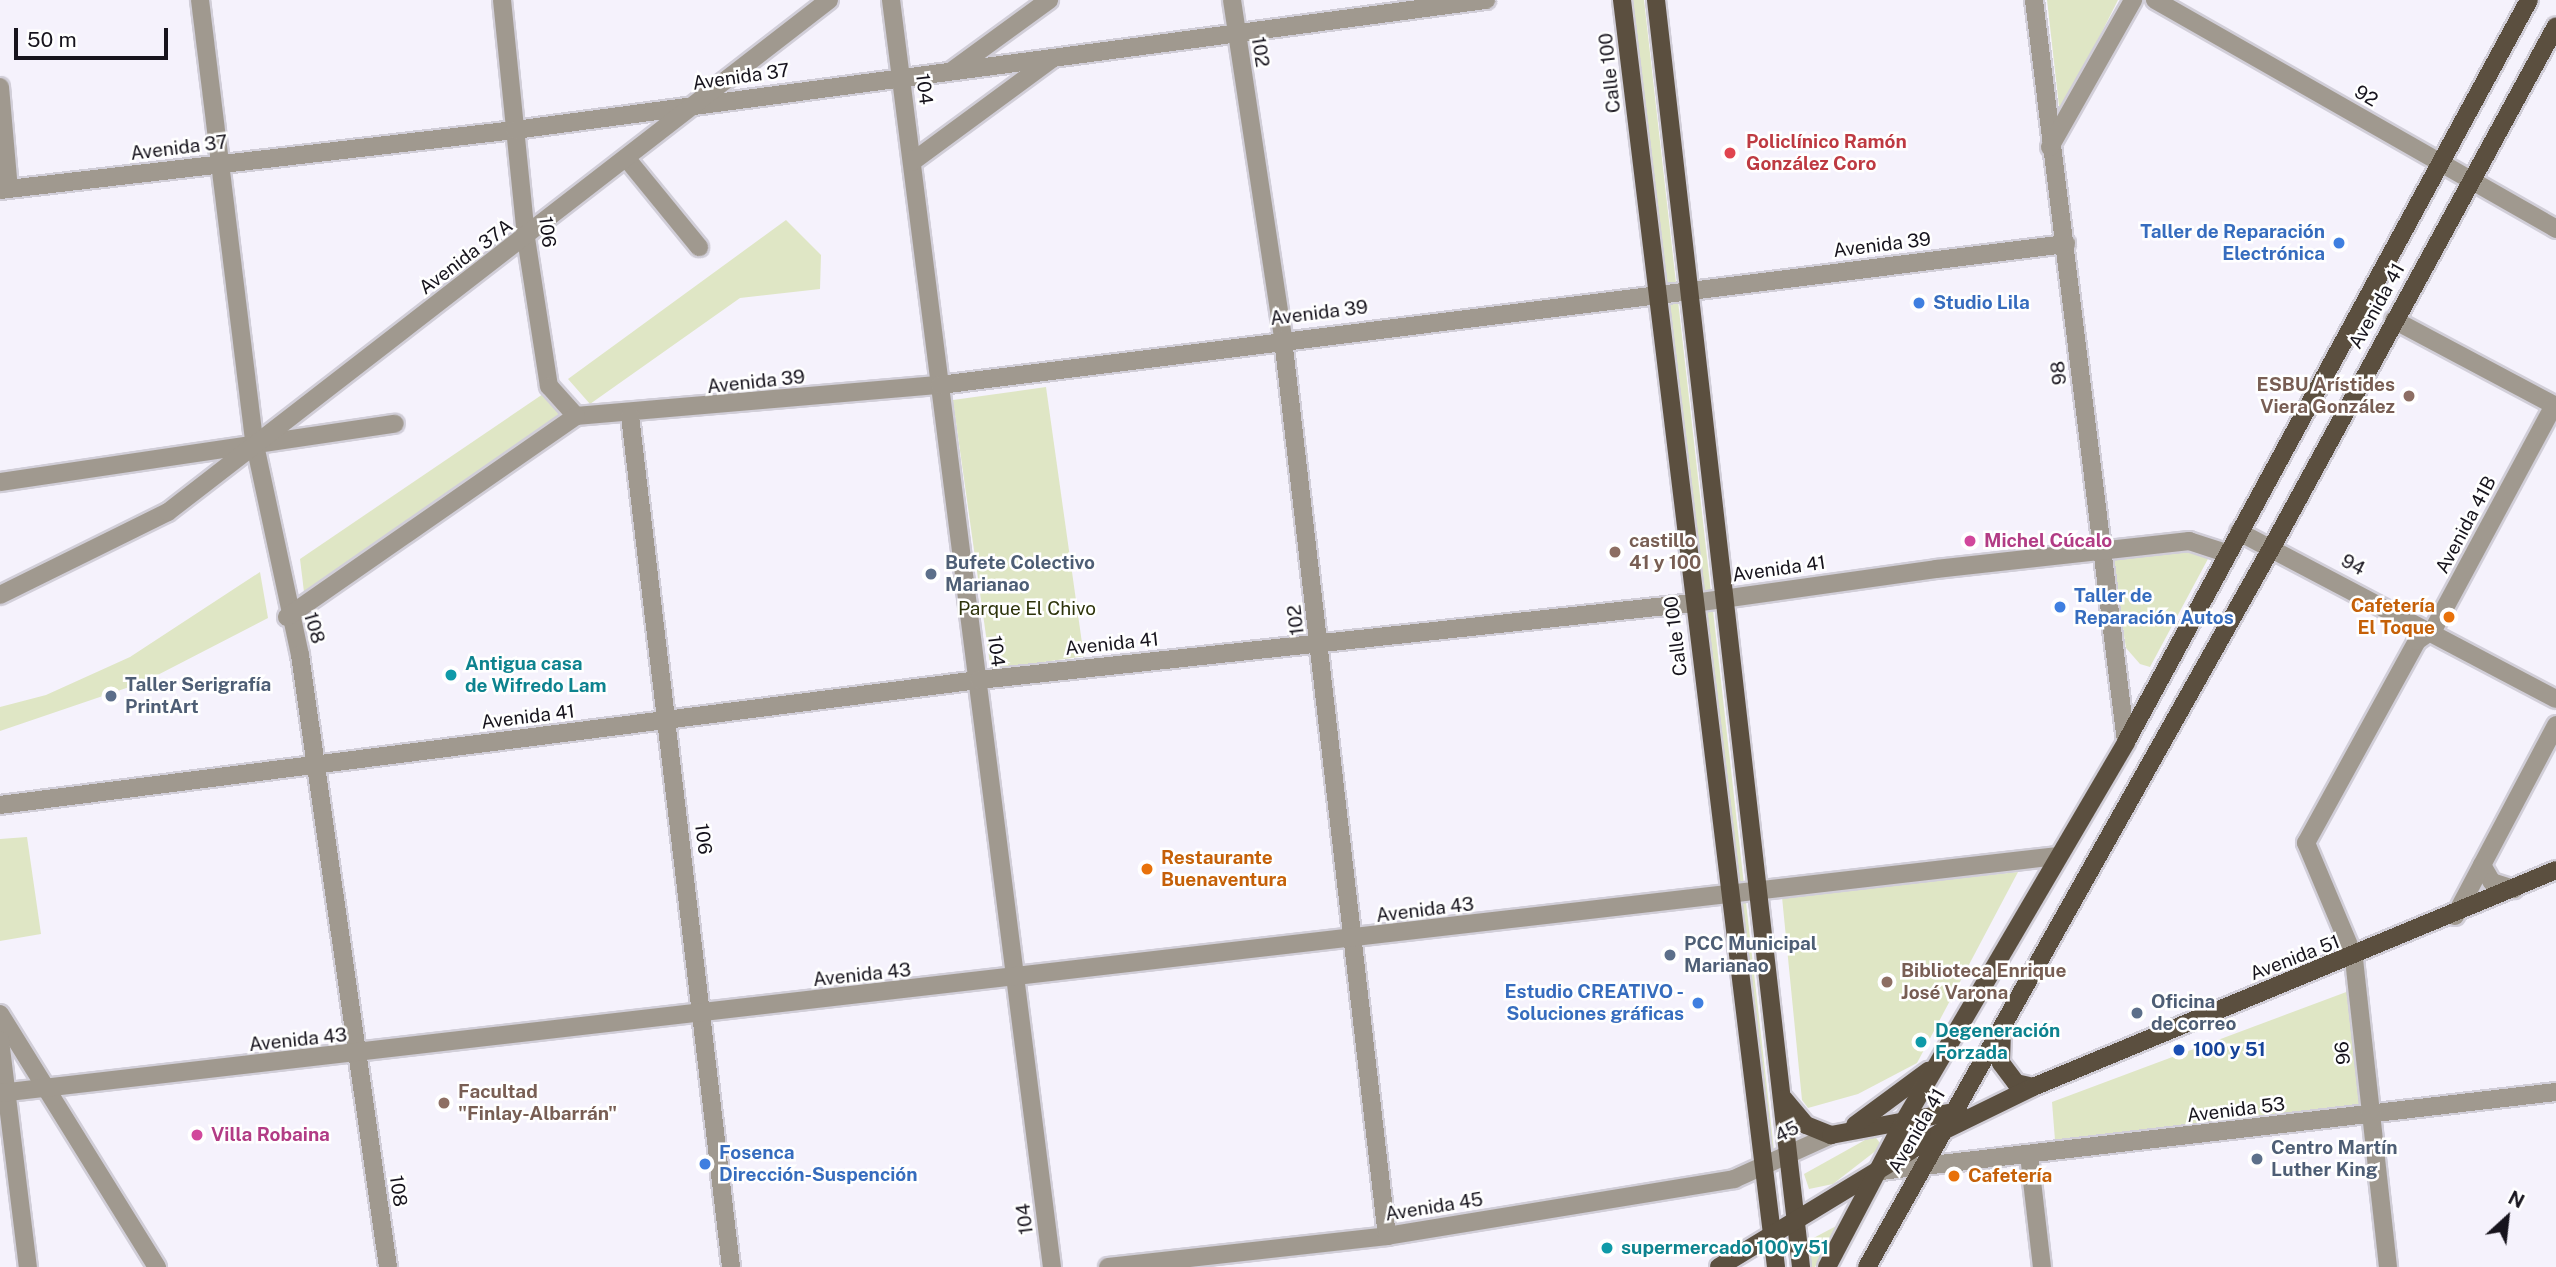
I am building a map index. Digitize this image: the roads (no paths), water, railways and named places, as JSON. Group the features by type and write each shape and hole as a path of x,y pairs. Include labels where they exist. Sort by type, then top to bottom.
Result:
{"main road":[{"name":"Calle 100","path":"1622,0 1727,895 1776,1267"},
{"path":"1656,0 1801,1267"},
{"name":"Avenida 41","path":"1828,1267 1881,1171 1904,1121 2126,741 2439,161 2529,0"},
{"name":"Avenida 41","path":"1867,1267 1921,1164 2004,1023 2272,547 2556,26"},
{"name":"Avenida 51","path":"1719,1267 1881,1171 1939,1133 2033,1087 2455,916 2556,870"},
{"path":"2004,1023 2001,1063 2016,1083 2033,1087"},
{"path":"1838,1132 1943,1054"},
{"path":"1780,1088 1792,1114 1838,1132 1952,1113 2033,1087"}],"street":[{"name":"108","path":"200,0 255,445 316,763 388,1267"},
{"name":"106","path":"502,0 526,238 549,386 576,416"},
{"name":"Avenida 37A","path":"0,595 168,512 627,159 704,103 829,0"},
{"name":"104","path":"891,0 1052,1267"},
{"path":"951,71 1049,0"},
{"name":"102","path":"1232,0 1283,339 1355,940 1387,1236"},
{"name":"Avenida 37","path":"5,189 515,130 1236,30 1486,0"},
{"name":"98","path":"2034,0 2050,147 2066,244 2100,552 2126,741"},
{"path":"2050,147 2133,0"},
{"name":"92","path":"2155,0 2556,229"},
{"path":"912,162 1054,57"},
{"path":"0,87 5,189"},
{"path":"627,159 699,247"},
{"name":"Avenida 39","path":"576,416 630,416 940,385 1283,339 2066,244"},
{"path":"2394,320 2555,406"},
{"name":"Avenida 41B","path":"2306,843 2417,641 2433,631 2555,406"},
{"path":"287,617 576,416"},
{"name":"106","path":"630,416 731,1267"},
{"path":"0,482 395,424"},
{"name":"94","path":"2239,532 2433,631 2556,699"},
{"name":"Avenida 41","path":"0,805 316,763 667,722 979,680 1694,603 2189,541 2227,553"},
{"path":"2455,916 2556,725"},
{"name":"96","path":"2306,843 2354,957 2388,1267"},
{"path":"1756,892 2058,856"},
{"path":"2482,865 2492,882 2514,889"},
{"name":"Avenida 43","path":"2,1093 357,1055 1756,892"},
{"path":"0,1014 157,1267"},
{"path":"0,1040 2,1093 28,1267"},
{"name":"Avenida 53","path":"1881,1171 1921,1164 2029,1155 2556,1092"},
{"name":"45","path":"1762,1168 1838,1132"},
{"path":"2029,1155 2042,1267"},
{"name":"Avenida 45","path":"1108,1267 1387,1236 1734,1180 1762,1168"}],"place":[{"name":"Policlínico Ramón González Coro","path":"1730,153"},
{"name":"Taller de Reparación Electrónica","path":"2339,243"},
{"name":"Studio Lila","path":"1919,303"},
{"name":"ESBU Arístides Viera González","path":"2409,396"},
{"name":"Michel Cúcalo","path":"1970,541"},
{"name":"castillo 41 y 100","path":"1615,552"},
{"name":"Bufete Colectivo Marianao","path":"931,574"},
{"name":"Taller de Reparación Autos","path":"2060,607"},
{"name":"Cafetería El Toque","path":"2449,617"},
{"name":"Antigua casa de Wifredo Lam","path":"451,675"},
{"name":"Taller Serigrafía PrintArt","path":"111,696"},
{"name":"Restaurante Buenaventura","path":"1147,869"},
{"name":"PCC Municipal Marianao","path":"1670,955"},
{"name":"Biblioteca Enrique José Varona","path":"1887,982"},
{"name":"Estudio CREATIVO - Soluciones gráficas","path":"1698,1003"},
{"name":"Oficina de correo","path":"2137,1013"},
{"name":"Degeneración Forzada","path":"1921,1042"},
{"name":"100 y 51","path":"2179,1050"},
{"name":"Facultad \"Finlay-Albarrán\"","path":"444,1103"},
{"name":"Villa Robaina","path":"197,1135"},
{"name":"Centro Martín Luther King","path":"2257,1159"},
{"name":"Fosenca Dirección-Suspención","path":"705,1164"},
{"name":"Cafetería","path":"1954,1176"},
{"name":"supermercado 100 y 51","path":"1607,1248"}],"park label":[{"name":"Parque El Chivo","path":"1027,609"}]}
